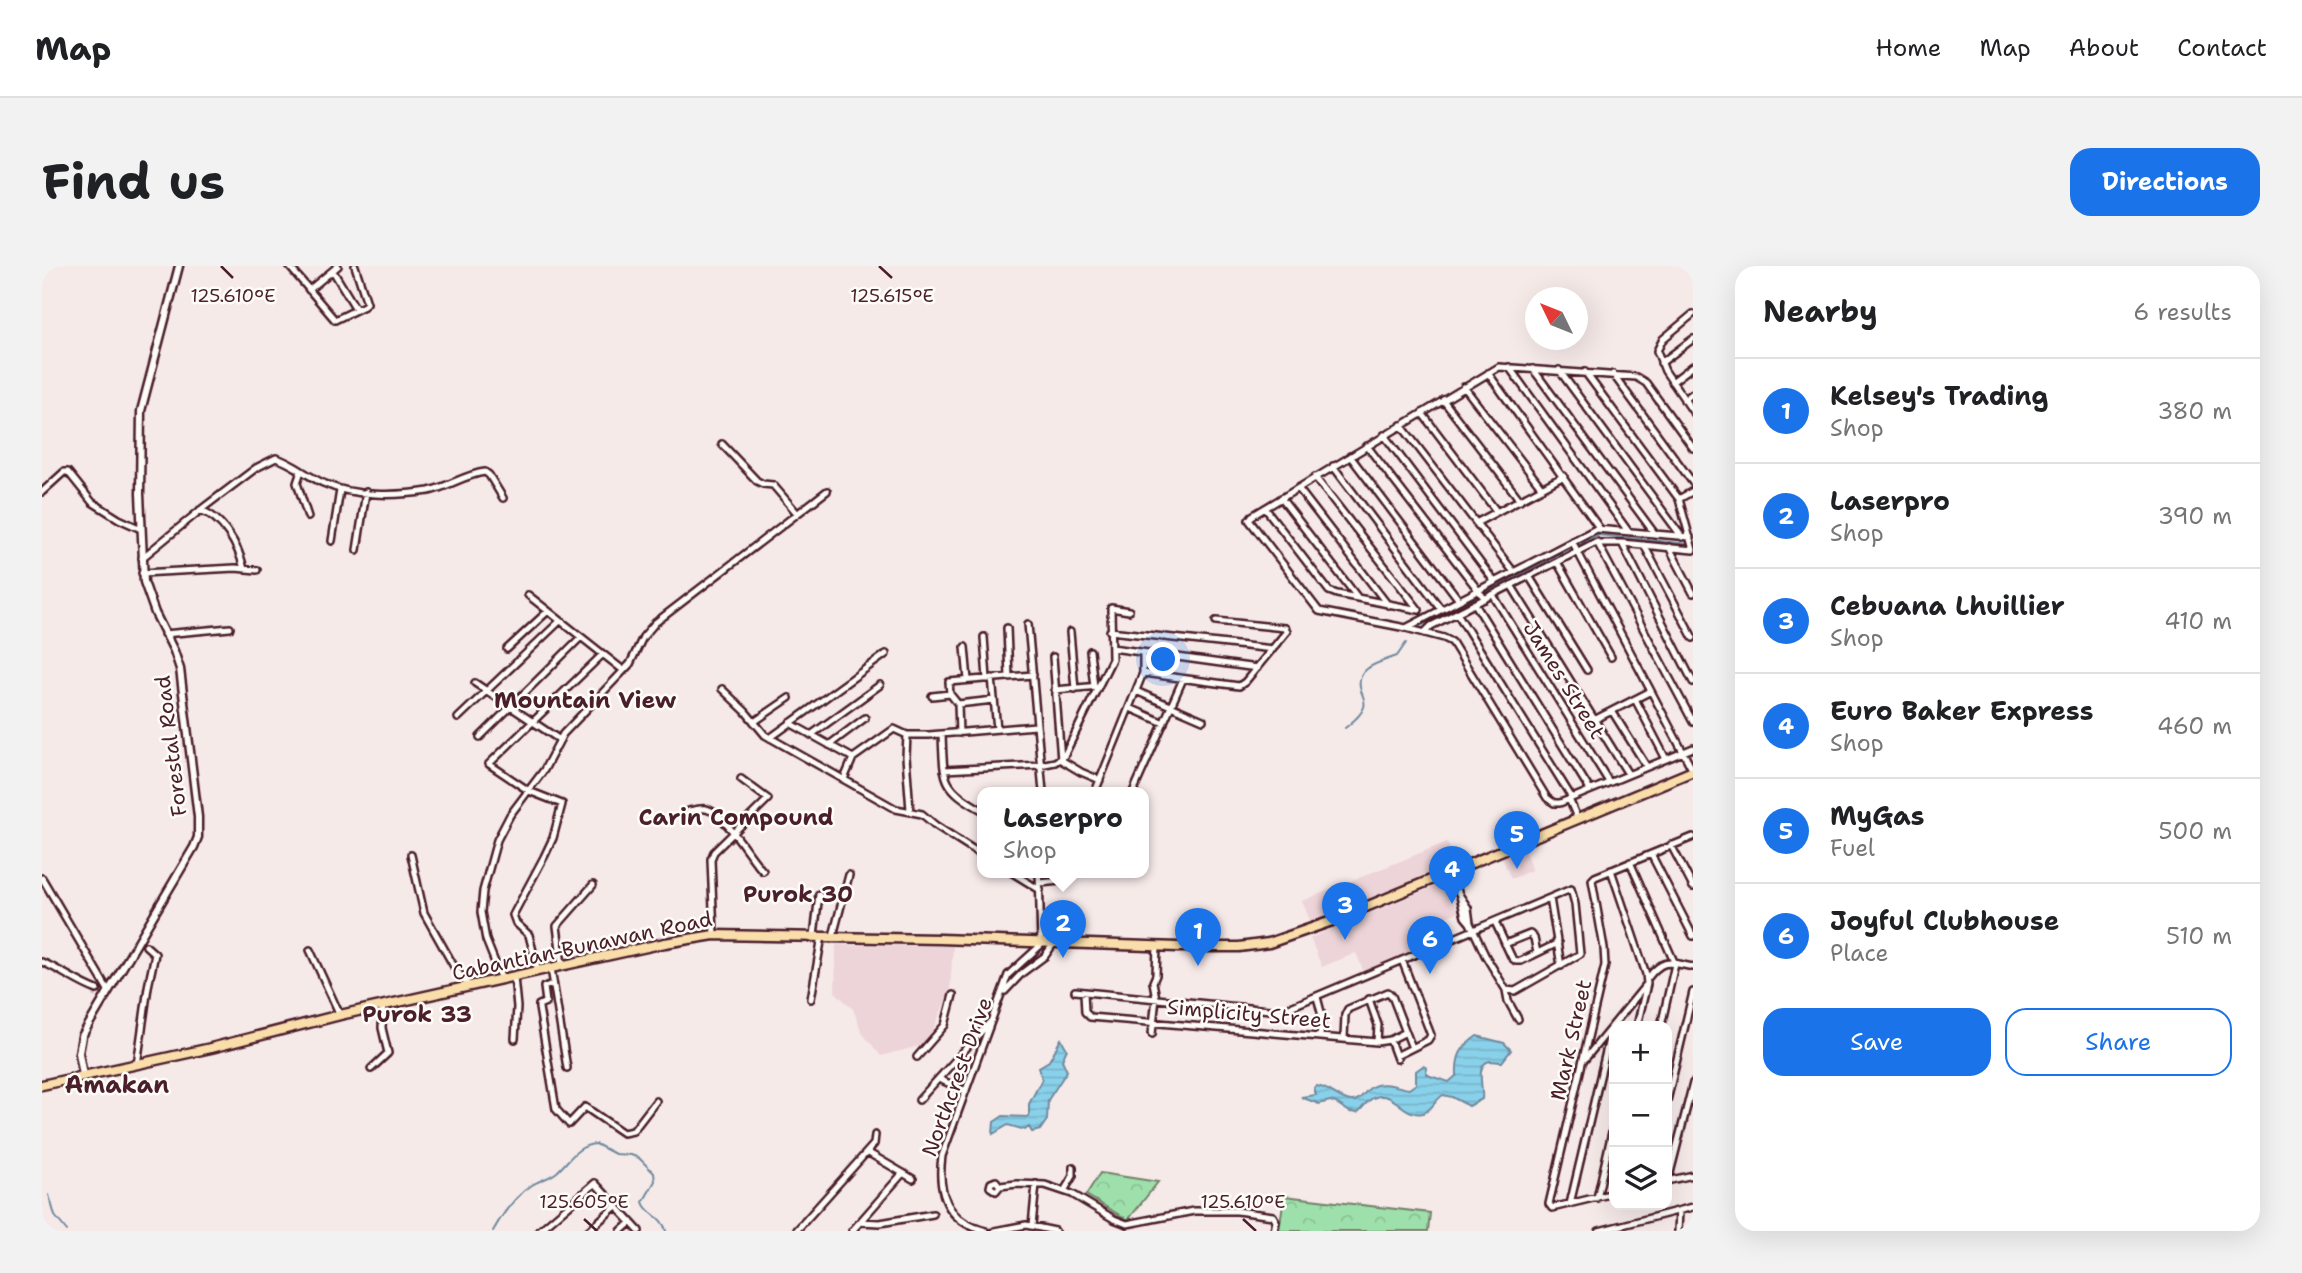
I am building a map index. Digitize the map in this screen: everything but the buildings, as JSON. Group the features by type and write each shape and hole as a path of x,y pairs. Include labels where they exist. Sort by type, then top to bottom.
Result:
{"main road":[{"name":"Cabantian-Bunawan Road","path":"42,1085 562,965 714,935 1219,947 1269,943 1332,921 1693,771"}],"street":[{"name":"Forestal Road","path":"83,1075 80,1044 101,994 198,837 198,817 180,669 146,590 142,573 141,411 178,266"},
{"path":"289,266 335,320 364,306 368,301 355,266"},
{"path":"309,290 335,268 356,309"},
{"path":"1693,314 1660,342 1657,351 1672,382 1693,412"},
{"path":"1661,363 1693,339"},
{"path":"1672,382 1693,366"},
{"path":"1693,448 1643,380 1613,374 1499,367 1250,517 1250,523 1317,609 1447,638 1547,798 1557,803 1693,748"},
{"path":"1509,367 1628,531"},
{"path":"1533,369 1655,534"},
{"path":"1559,370 1682,537"},
{"path":"1424,633 1431,626 1597,542 1693,550 1679,499 1586,372"},
{"path":"1488,373 1600,528"},
{"path":"1613,374 1693,483"},
{"path":"1464,387 1542,488"},
{"path":"1684,400 1693,393"},
{"path":"1443,400 1520,500"},
{"path":"1422,413 1497,512"},
{"path":"1401,425 1513,571"},
{"path":"1384,435 1494,581"},
{"path":"722,444 757,481 773,485 797,513"},
{"path":"1367,446 1485,599"},
{"path":"1350,456 1459,600"},
{"path":"142,558 200,510 273,458 279,458 340,490 366,492 399,494 426,491 485,472 503,498"},
{"path":"1333,466 1441,609"},
{"path":"301,471 297,483 309,517"},
{"path":"42,492 64,472 68,472 92,502 118,519 141,529"},
{"path":"1476,523 1564,476"},
{"path":"1315,477 1425,618"},
{"path":"1298,488 1388,605"},
{"path":"332,541 340,490"},
{"path":"502,979 486,940 481,900 497,840 510,815 544,770 567,729 634,659 643,637 655,623 827,491"},
{"path":"1679,499 1693,491"},
{"path":"356,550 366,492"},
{"path":"1281,498 1358,598"},
{"path":"1265,508 1326,589 1337,594 1419,610"},
{"path":"200,510 219,521 242,558 244,569"},
{"path":"1406,628 1600,528 1690,537"},
{"path":"1572,541 1693,771"},
{"path":"1597,542 1693,722"},
{"path":"1622,543 1693,682"},
{"path":"1644,545 1693,638"},
{"path":"1669,547 1693,593"},
{"path":"1557,562 1611,657"},
{"path":"142,573 257,570"},
{"path":"1529,576 1587,670"},
{"path":"1511,585 1628,774"},
{"path":"528,595 623,670"},
{"name":"James Street","path":"1493,595 1609,782"},
{"path":"1475,604 1590,790"},
{"path":"944,770 1040,765 1061,760 1069,750 1097,686 1110,667 1111,608 1129,611"},
{"path":"508,649 548,611"},
{"path":"1457,613 1570,798 1578,820"},
{"path":"458,718 560,621"},
{"path":"1143,673 1239,686 1287,632 1286,629 1216,621"},
{"path":"1028,624 1042,787"},
{"path":"164,634 230,628"},
{"path":"1007,628 1009,677"},
{"path":"1110,631 1273,649"},
{"path":"1070,632 1075,689"},
{"path":"480,737 581,636"},
{"path":"984,637 997,729"},
{"path":"965,647 968,680"},
{"path":"1112,648 1257,668"},
{"path":"1090,651 1097,686"},
{"path":"1097,787 1143,673 1143,653"},
{"path":"538,971 529,935 516,923 513,915 553,838 562,804 529,791 489,764 603,654"},
{"path":"770,738 886,654"},
{"path":"1053,657 1061,760"},
{"path":"959,733 958,704 950,694 949,682 1033,675"},
{"path":"1135,787 1183,679"},
{"path":"475,683 560,740"},
{"path":"811,735 880,685"},
{"path":"1055,690 1097,686"},
{"path":"722,689 762,733 896,809 922,814 977,852"},
{"path":"1136,691 1203,720"},
{"path":"1594,720 1651,691"},
{"path":"932,696 950,694"},
{"path":"754,722 789,698"},
{"path":"1634,699 1666,759"},
{"path":"958,704 994,700"},
{"path":"1130,708 1164,723"},
{"path":"1612,711 1647,767"},
{"path":"830,746 865,718"},
{"path":"790,723 853,758"},
{"path":"844,779 853,758 894,729 907,735 942,735 1036,726"},
{"path":"907,735 905,757 909,810"},
{"path":"942,735 944,770 950,787 977,806"},
{"path":"1061,760 1100,780"},
{"path":"714,935 713,852 768,799 741,779"},
{"path":"689,811 708,809 734,832 763,871"},
{"path":"1638,1021 1647,982 1611,870 1693,837"},
{"path":"1671,845 1693,887"},
{"path":"1651,854 1693,936"},
{"path":"411,855 424,913 456,970 470,987"},
{"path":"1630,862 1675,964 1662,1021"},
{"name":"Mark Street","path":"1570,1204 1550,1207 1550,1197 1605,965 1593,878 1611,870"},
{"path":"1450,873 1460,897 1462,911 1506,990 1508,1001 1518,1019"},
{"path":"833,936 849,874"},
{"path":"42,878 101,994"},
{"path":"1023,878 1040,886 1065,878"},
{"path":"1039,878 1042,943"},
{"path":"562,965 557,926 593,885"},
{"path":"1075,991 1156,995 1281,1011 1571,889 1581,952 1577,957 1515,991 1506,990"},
{"path":"811,999 818,936 819,894"},
{"path":"1550,898 1561,966"},
{"path":"1495,922 1516,961 1558,943"},
{"path":"1505,944 1530,934 1534,938 1537,954"},
{"name":"Northcrest Drive","path":"986,1231 958,1218 947,1205 941,1189 942,1156 1008,975 1039,949 1042,943"},
{"name":"Northcrest Drive","path":"1003,993 1022,973 1049,952 1054,943"},
{"path":"137,1065 155,954 146,946"},
{"path":"1152,1034 1158,987 1157,946"},
{"path":"310,950 340,1015"},
{"path":"1027,957 1032,966"},
{"path":"1390,1040 1397,1057 1428,1040 1431,1035 1402,960"},
{"path":"42,962 101,994"},
{"path":"1616,1021 1662,964 1693,967"},
{"path":"551,968 567,1068"},
{"path":"514,977 517,1005 515,1039"},
{"path":"553,985 544,987 546,1002 539,1007 556,1109 569,1124 585,1107 623,1133 633,1131 656,1101"},
{"name":"Simplicity Street","path":"1084,992 1087,1016 1377,1042 1390,1040 1406,1032"},
{"path":"1344,1038 1346,1011 1350,1007 1390,992 1412,1048"},
{"path":"1671,1084 1693,992"},
{"path":"917,1057 946,1025 953,995"},
{"path":"1317,997 1321,1016 1320,1036"},
{"path":"1369,999 1378,1025 1377,1042"},
{"path":"371,1069 388,1054 382,1028 383,1005"},
{"path":"919,1100 994,1018"},
{"path":"1583,1061 1609,1030"},
{"path":"1609,1039 1570,1204 1609,1194"},
{"path":"939,1079 966,1091"},
{"path":"1672,1162 1693,1083"},
{"path":"796,1231 867,1152 876,1141 875,1135"},
{"path":"1597,1198 1609,1145"},
{"path":"867,1152 913,1179"},
{"path":"1064,1191 1073,1176 1073,1167"},
{"path":"852,1231 903,1173"},
{"path":"1672,1179 1692,1173"},
{"path":"539,1231 595,1183 639,1231"},
{"path":"1032,1226 1036,1184"},
{"path":"1000,1186 1036,1184 1064,1191 1127,1224 1194,1211 1237,1211 1273,1216 1276,1219 1275,1231"},
{"path":"588,1231 617,1206"},
{"path":"1599,1231 1693,1208"},
{"path":"1678,1231 1679,1211"},
{"path":"860,1222 880,1223 933,1214"},
{"path":"621,1231 631,1222"},
{"path":"1637,1231 1638,1222"},
{"path":"995,1231 1032,1226 1055,1231"}],"shaded area":[{"path":"1447,842 1456,863 1311,923 1302,901"},
{"path":"1524,849 1532,870 1511,879 1502,857"},
{"path":"1445,882 1458,912 1413,930 1420,948 1364,972 1356,953 1322,967 1310,938"},
{"path":"836,945 953,946 950,991 927,1044 881,1056 862,1033 853,1009 835,992"}],"green space":[{"path":"1100,1173 1158,1182 1128,1220 1086,1195"},
{"path":"1284,1196 1430,1213 1428,1231 1279,1231"}],"water":[{"path":"1477,1036 1504,1043 1511,1050 1502,1062 1490,1061 1482,1067 1482,1099 1469,1106 1443,1095 1426,1112 1416,1113 1380,1096 1371,1099 1357,1113 1330,1101 1319,1104 1301,1097 1316,1095 1314,1088 1317,1086 1352,1101 1358,1100 1370,1088 1379,1084 1409,1089 1416,1084 1416,1071 1423,1066 1427,1068 1426,1073 1430,1076 1449,1082 1457,1075 1457,1062 1461,1052"},
{"path":"1061,1039 1067,1049 1062,1060 1067,1071 1048,1100 1047,1120 1040,1130 1032,1132 1029,1127 1025,1130 1008,1125 993,1134 994,1122 1003,1116 1029,1117 1029,1104 1042,1079 1039,1067 1049,1061"}],"waterway":[{"path":"1578,545 1597,535 1689,544"},
{"path":"1485,593 1572,547"},
{"path":"1418,627 1479,596"},
{"path":"1345,728 1359,716 1364,707 1361,676 1376,663 1397,656 1406,643"},
{"path":"493,1231 520,1194 554,1174 579,1150 596,1144 615,1154 639,1158 654,1173 655,1181 643,1202 662,1222 666,1231"},
{"path":"49,1195 55,1216 67,1231"}],"place":[{"name":"MyGas","path":"1517,869"},
{"name":"Euro Baker Express","path":"1452,904"},
{"name":"Cebuana Lhuillier","path":"1345,940"},
{"name":"Laserpro","path":"1063,958"},
{"name":"Kelsey's Trading","path":"1198,966"},
{"name":"Joyful Clubhouse","path":"1430,974"}],"district":[{"name":"Mountain View","path":"585,700"},
{"name":"Carin Compound","path":"736,817"},
{"name":"Purok 30","path":"798,894"},
{"name":"Purok 33","path":"417,1014"},
{"name":"Amakan","path":"117,1085"}]}
